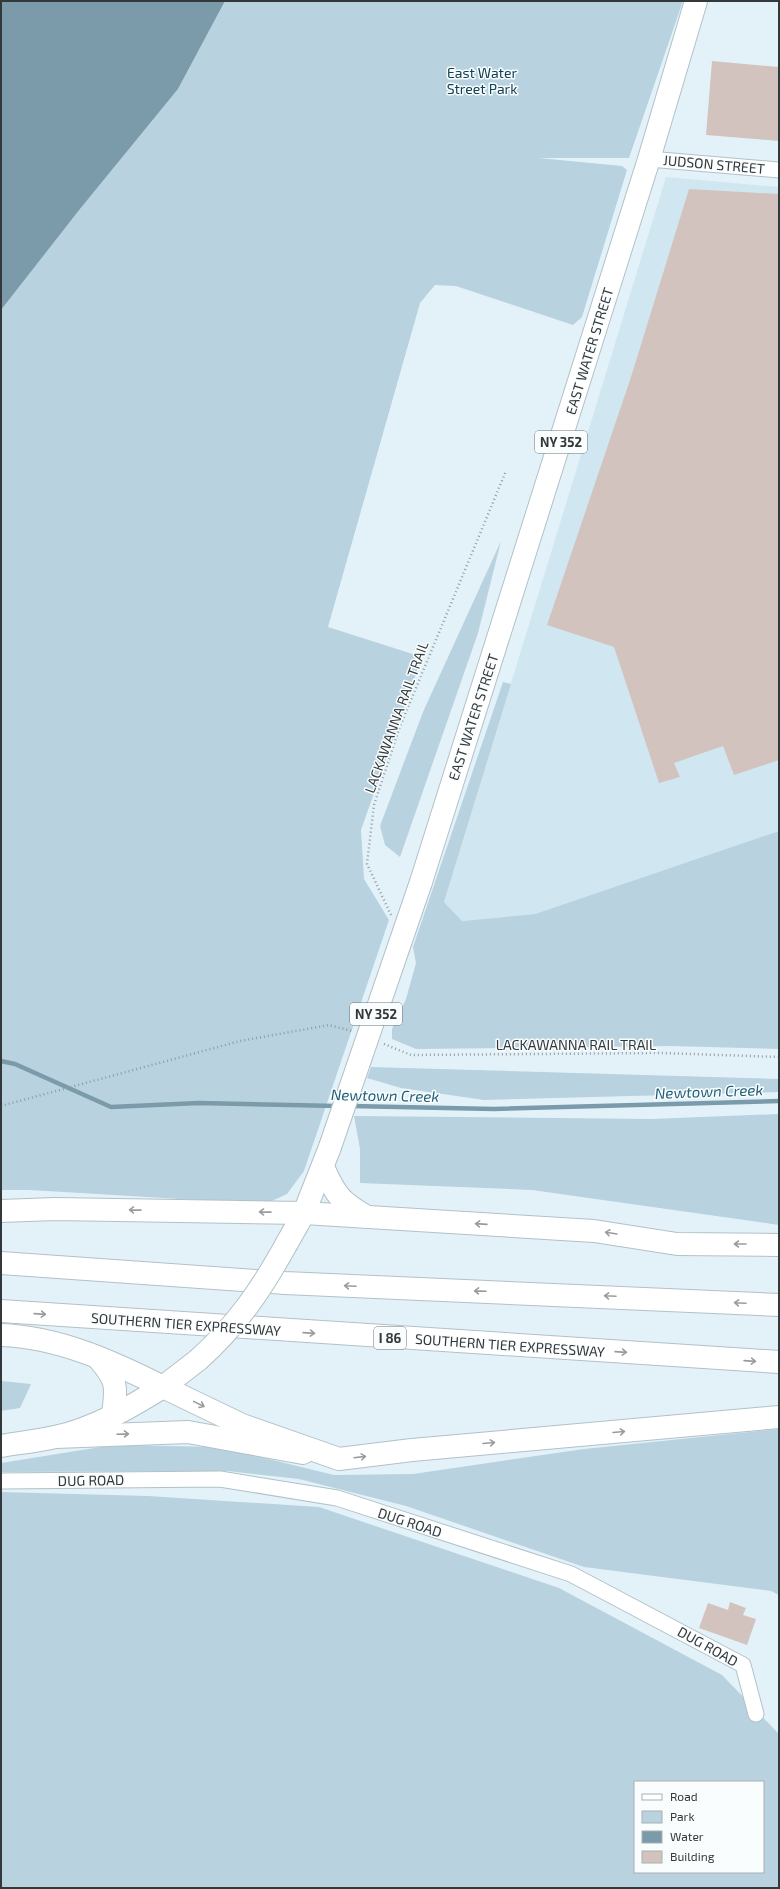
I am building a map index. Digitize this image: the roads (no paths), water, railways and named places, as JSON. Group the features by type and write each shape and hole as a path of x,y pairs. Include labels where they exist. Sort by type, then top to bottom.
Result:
{"main road":[{"name":"EAST WATER STREET","path":"56,1437 95,1424 135,1404 164,1388 198,1360 223,1337 254,1299 304,1213 323,1167 421,882 649,159 696,1"},
{"path":"323,1167 334,1191 348,1205 367,1217"},
{"path":"1,1211 55,1209 304,1213 594,1231 677,1244 779,1245"},
{"path":"1,1263 285,1282 779,1305"},
{"name":"SOUTHERN TIER EXPRESSWAY","path":"1,1312 779,1362"},
{"path":"1,1335 39,1340 67,1346 97,1357 242,1425 339,1460"},
{"path":"97,1357 111,1373 115,1383 113,1414"},
{"path":"1,1446 56,1437 188,1432 339,1460 412,1450 779,1417"}],"street":[{"name":"JUDSON STREET","path":"649,159 779,170"},
{"name":"DUG ROAD","path":"1,1481 220,1479 336,1498 571,1574 637,1607 743,1665 756,1714"}],"water":[{"path":"1,1 225,1 178,89 80,209 1,310"}],"waterway":[{"name":"Newtown Creek","path":"1,1061 15,1064 111,1107 199,1103 337,1106"},
{"name":"Newtown Creek","path":"351,1106 494,1109 779,1101"}],"park label":[{"name":"East Water Street Park","path":"482,80"}]}
